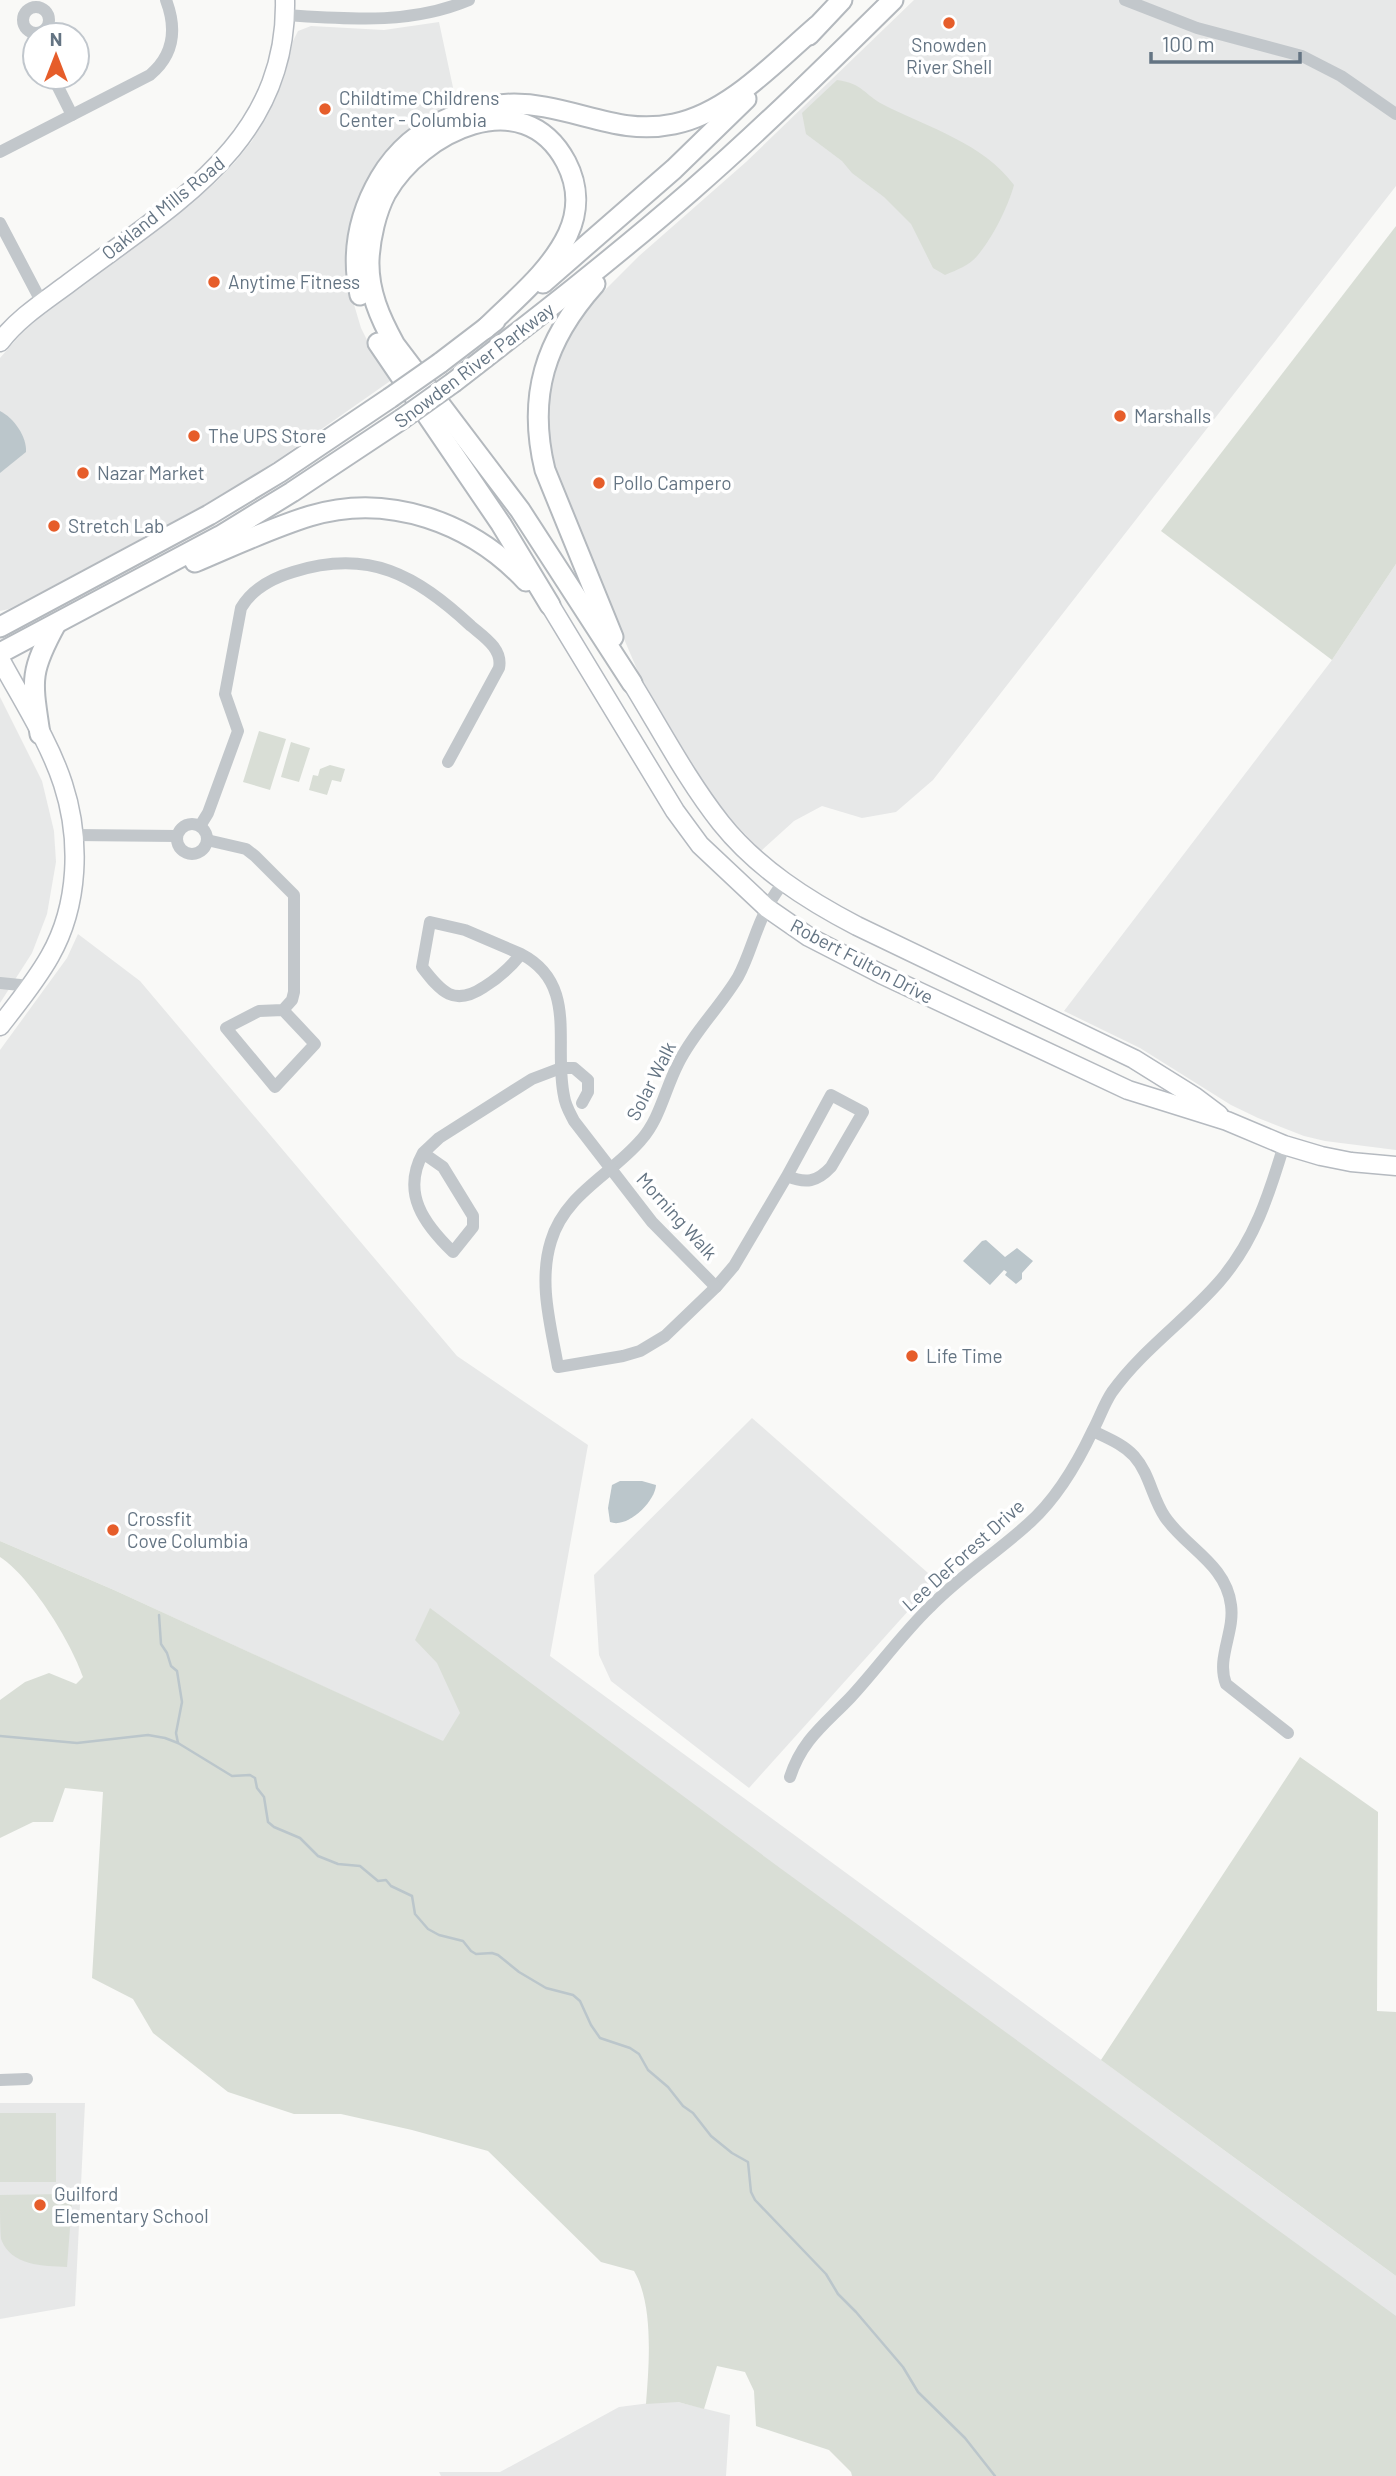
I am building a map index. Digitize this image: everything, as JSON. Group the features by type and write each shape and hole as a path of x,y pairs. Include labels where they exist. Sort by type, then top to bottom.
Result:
{"main road":[{"name":"Snowden River Parkway","path":"0,627 209,515 280,472 440,363 607,229 674,169 842,0"},
{"name":"Snowden River Parkway","path":"0,653 131,585 256,514 454,382 554,306 692,190 783,107 893,0"},
{"path":"550,605 501,524 384,353 369,325 359,291 356,259 357,240 366,204 384,172 406,146 458,113 504,104 522,104 564,111 614,125 647,127 677,124 699,117 724,103 817,26"},
{"path":"485,329 540,275 556,254 573,221 576,204 573,176 553,144 528,127 503,120 484,121 454,131 429,145 404,169 386,194 374,227 369,259 371,287 381,318 395,345 520,510 632,683"},
{"path":"632,683 545,470 538,433 539,396 547,359 566,320 599,279 692,190"},
{"path":"131,585 311,516 338,510 369,509 411,513 469,534 516,569 550,605"},
{"path":"40,734 34,694 34,671 56,624"}],"street":[{"path":"0,152 158,68 165,60 173,34 172,15 166,0"},
{"path":"285,8 358,20 405,18 469,0"},
{"path":"1125,0 1198,28 1302,56 1340,76 1396,114"},
{"name":"Oakland Mills Road","path":"0,342 42,303 188,192 228,155 256,115 267,93 281,47 285,8"},
{"path":"60,91 72,115"},
{"path":"0,223 42,303"},
{"path":"200,826 237,740 237,722 225,694 242,608 246,599 263,586 299,570 348,562 381,566 400,573 448,605 492,644 499,654 499,668 447,762"},
{"name":"Robert Fulton Drive","path":"550,605 675,811 700,845 767,908 810,937 845,957 1094,1076 1178,1107 1227,1121 1284,1145 1351,1162 1396,1166"},
{"path":"0,659 63,784 74,835 74,874 64,927 50,957 0,1026"},
{"name":"Robert Fulton Drive","path":"632,683 701,796 723,826 756,860 784,881 826,910 1134,1059 1195,1097 1227,1121"},
{"path":"191,824 200,826 207,840 202,850 190,854 180,848 177,836 181,828 191,824"},
{"path":"74,835 177,836"},
{"path":"207,840 246,849 294,895 292,1000 283,1010 259,1011 226,1028 275,1087 315,1044 283,1010"},
{"name":"Solar Walk","path":"716,1287 665,1336 640,1351 558,1367 545,1291 545,1270 555,1228 571,1203 634,1148 650,1128 678,1063 728,993 744,965 767,908 784,881"},
{"name":"Morning Walk","path":"521,954 506,973 471,996 462,998 452,996 441,989 422,967 430,922 465,930 521,954 539,964 553,984 557,996 561,1068 567,1106 574,1121 666,1238 716,1287"},
{"path":"0,983 30,986"},
{"path":"423,1153 443,1167 473,1216 473,1227 453,1252 422,1217 417,1205 413,1179 423,1153 439,1138 532,1079 561,1068 575,1068 588,1080 589,1092 582,1103"},
{"path":"716,1287 734,1266 831,1095 863,1112 831,1167 824,1174 805,1182 787,1176"},
{"name":"Lee DeForest Drive","path":"790,1777 796,1758 807,1742 850,1698 930,1606 970,1570 1028,1525 1044,1508 1070,1472 1105,1404 1135,1363 1218,1284 1247,1245 1264,1209 1284,1145"},
{"path":"1093,1431 1120,1445 1141,1465 1157,1504 1169,1524 1217,1571 1224,1582 1231,1606 1232,1622 1223,1660 1226,1684 1288,1733"},
{"path":"0,2080 27,2079"}],"shaded area":[{"path":"914,0 1396,0 1396,186 933,780 896,812 862,818 822,806 794,821 761,851 704,785 639,674 559,487 549,447 546,412 551,379 565,340 595,300 639,256 746,162"},
{"path":"439,22 457,106 418,125 350,291 361,328 393,379 276,461 204,505 40,593 0,611 0,358 26,328 215,183 235,162 252,141 275,100 298,31 311,26 384,30"},
{"path":"837,80 853,84 884,105 971,147 1001,170 1014,185 994,231 971,262 945,275 933,268 911,224 884,197 852,173 842,161 806,134 802,113"},
{"path":"1396,226 1396,564 1332,660 1161,531"},
{"path":"0,411 19,428 26,452 0,473"},
{"path":"1396,564 1396,1150 1325,1141 1258,1118 1231,1105 1140,1048 1064,1011 1332,660"},
{"path":"0,697 42,781 54,831 56,862 47,914 32,953 0,1003"},
{"path":"259,731 286,739 270,790 243,782"},
{"path":"291,742 310,748 299,782 281,777"},
{"path":"330,765 345,769 341,782 332,780 327,795 309,790 313,775 318,776 320,769"},
{"path":"78,934 140,981 457,1356 588,1445 550,1656 1396,2276 1396,2327 526,1780 114,1590 0,1541 0,1050 67,958"},
{"path":"986,1240 1005,1257 1017,1248 1033,1261 1016,1284 1005,1275 1007,1272 1004,1270 990,1285 963,1261"},
{"path":"752,1418 936,1580 749,1788 611,1681 599,1655 594,1575"},
{"path":"620,1481 642,1481 656,1485 651,1499 632,1518 624,1522 610,1522 608,1508 612,1485"},
{"path":"0,1541 114,1590 443,1741 460,1713 437,1663 415,1640 430,1608 780,1868 1396,2316 1396,2476 852,2476 829,2450 756,2426 754,2391 745,2372 717,2366 704,2409 678,2402 646,2404 649,2336 645,2301 634,2271 601,2262 488,2151 341,2114 294,2114 228,2092 153,2033 133,1999 92,1978 103,1792 65,1788 53,1822 33,1822 0,1838 0,1700 25,1682 49,1673 76,1684 83,1677 49,1611 24,1579 0,1557"},
{"path":"1300,1757 1378,1812 1377,2011 1396,2012 1396,2276 1101,2060"},
{"name":"Guilford Elementary School","path":"0,2103 85,2103 75,2306 0,2319"},
{"path":"0,2113 56,2113 56,2182 0,2182"},
{"path":"63,2194 72,2202 67,2267 29,2263 12,2255 1,2239 0,2195"},
{"path":"678,2402 730,2415 726,2476 441,2476 439,2472 500,2472 619,2407"}],"waterway":[{"path":"159,1615 161,1644 171,1666 177,1671 182,1702 176,1733 178,1743"},
{"path":"0,1736 77,1743 148,1735 178,1743 232,1776 250,1775 255,1778 257,1788 264,1797 268,1822 274,1827 300,1838 318,1856 338,1864 360,1866 378,1881 386,1880 391,1886 412,1896 415,1914 428,1929 439,1935 463,1941 476,1954 498,1955 519,1972 546,1988 573,1995 580,2001 600,2038 630,2048 639,2054 648,2070 693,2113 711,2136 748,2162 751,2192 755,2200 826,2274 838,2294 903,2367 918,2392 965,2438 995,2476"}],"place":[{"name":"Snowden River Shell","path":"949,23"},
{"name":"Childtime Childrens Center - Columbia","path":"325,109"},
{"name":"Anytime Fitness","path":"214,282"},
{"name":"Marshalls","path":"1120,416"},
{"name":"The UPS Store","path":"194,436"},
{"name":"Nazar Market","path":"83,473"},
{"name":"Pollo Campero","path":"599,483"},
{"name":"Stretch Lab","path":"54,526"},
{"name":"Life Time","path":"912,1356"},
{"name":"Crossfit Cove Columbia","path":"113,1530"},
{"name":"Guilford Elementary School","path":"40,2205"}]}
